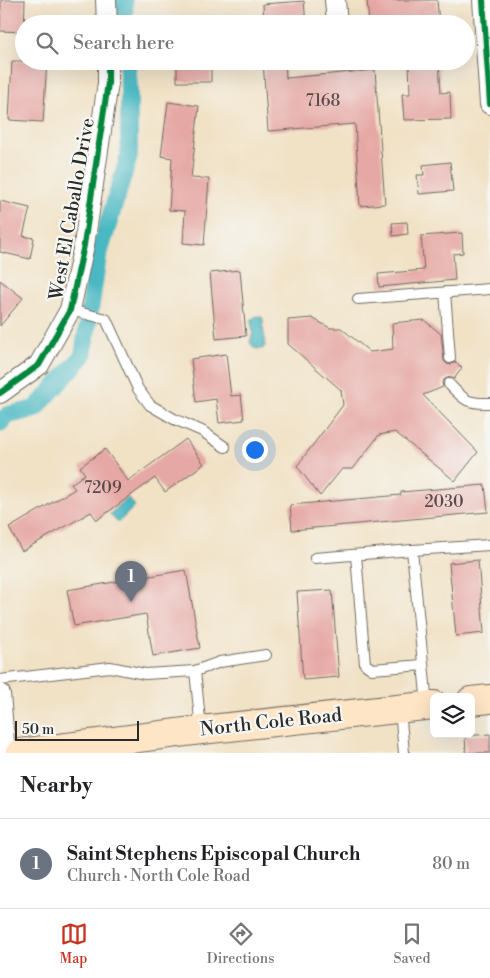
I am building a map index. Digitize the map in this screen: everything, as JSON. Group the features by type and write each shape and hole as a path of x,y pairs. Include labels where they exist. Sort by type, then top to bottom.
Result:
{"main road":[{"path":"475,701 490,699"},
{"name":"North Cole Road","path":"20,753 201,730 430,706"}],"street":[{"path":"106,0 107,15"},
{"path":"336,0 337,15"},
{"path":"483,0 490,104"},
{"name":"West El Caballo Drive","path":"0,393 39,365 70,310 85,235 108,83 108,70"},
{"path":"0,694 6,753"}],"lane":[{"path":"358,300 490,289"},
{"path":"445,292 450,358"},
{"path":"70,310 106,319 138,389 150,405 174,419 202,431 225,447"},
{"path":"450,384 462,398 479,403 490,403"},
{"path":"315,558 490,545"},
{"path":"412,550 423,665 430,706"},
{"path":"356,555 365,664 372,670 423,665"},
{"path":"0,680 110,667 145,674 195,671 220,662 266,655"},
{"path":"195,671 201,730"},
{"path":"400,709 404,753"}],"water":[{"path":"257,316 262,317 263,321 265,345 262,349 254,348 250,342 253,332 252,319"},
{"path":"127,497 135,506 118,523 110,514"}],"building":[{"path":"1,0 25,0 25,15 15,15 15,32 0,31"},
{"path":"367,0 437,0 438,15 368,15"},
{"path":"304,1 305,15 264,15 263,4"},
{"path":"12,61 15,61 15,70 46,70 43,122 9,120"},
{"path":"177,70 211,70 211,82 177,82"},
{"path":"264,70 286,70 286,78 375,70 385,204 360,206 355,124 268,131"},
{"path":"409,70 440,70 441,93 450,92 451,119 404,120 402,94 410,94"},
{"path":"168,102 199,106 191,178 209,179 204,245 183,243 185,211 169,210 172,158 161,156"},
{"path":"450,162 453,191 419,194 417,175 424,175 423,165"},
{"path":"0,201 30,208 23,236 34,238 30,259 0,252"},
{"path":"407,222 408,234 393,236 392,223"},
{"path":"462,233 463,253 453,254 455,280 379,287 378,274 424,270 421,236"},
{"path":"240,270 246,336 216,339 210,273"},
{"path":"0,280 23,298 0,326"},
{"path":"312,318 330,328 341,328 370,352 393,349 392,323 424,320 441,334 444,361 450,365 455,362 462,368 454,379 450,377 442,382 443,387 423,395 478,452 455,481 395,432 379,435 353,469 342,469 320,496 297,466 343,405 341,390 288,344 288,320"},
{"path":"226,354 231,396 241,395 244,420 219,423 216,399 196,402 191,359"},
{"path":"186,439 204,464 165,492 155,478 97,520 91,512 22,551 9,528 75,489 71,484 85,474 80,467 105,449 128,481"},
{"path":"485,485 488,512 292,530 290,505 401,495 401,492"},
{"path":"478,560 484,633 456,636 449,563"},
{"path":"186,570 200,648 153,656 146,614 74,626 67,590"},
{"path":"332,590 339,677 303,680 297,592"},
{"path":"490,734 490,753 466,753 465,738 475,738 475,735"}],"waterway":[{"path":"124,0 125,15"},
{"path":"0,423 8,415 35,409 83,356 98,257 129,156 128,70"}],"cycle path":[{"path":"483,0 490,104"},
{"path":"0,393 39,365 70,310 84,245 108,83 108,70"}],"place":[{"name":"Saint Stephens Episcopal Church","path":"131,602"}]}
